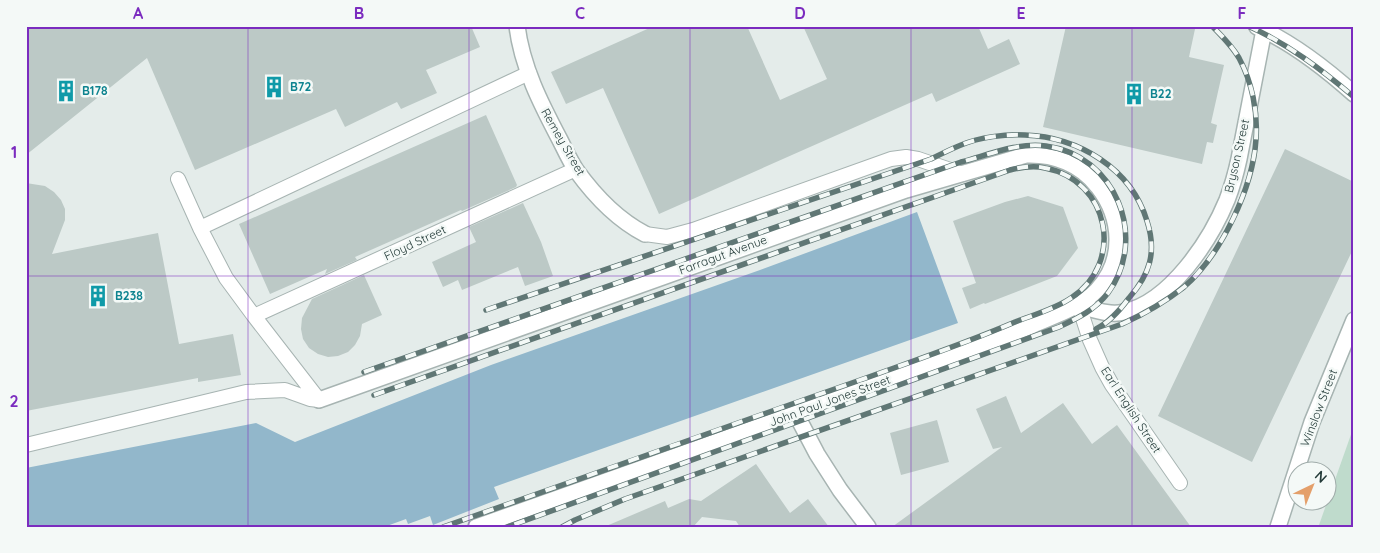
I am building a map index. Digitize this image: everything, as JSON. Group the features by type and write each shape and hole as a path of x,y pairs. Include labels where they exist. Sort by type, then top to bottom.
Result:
{"street":[{"name":"Remey Street","path":"517,26 524,62 544,109 576,169 604,204 632,228 645,234"},
{"path":"1260,28 1314,62 1354,94"},
{"name":"Bryson Street","path":"1079,306 1116,313 1132,310 1162,292 1196,254 1220,214 1234,178 1239,159 1260,28"},
{"name":"Farragut Avenue","path":"319,400 906,190 1026,155 1036,154 1055,157 1066,161 1084,172 1104,195 1112,211"},
{"name":"John Paul Jones Street","path":"476,527 984,346 1079,306 1102,284 1111,270 1118,238 1112,211"},
{"name":"Winslow Street","path":"1278,527 1312,422 1352,328"},
{"path":"796,414 817,454 840,490 868,527"}],"lane":[{"path":"200,228 529,73"},
{"path":"645,234 667,237 693,230 891,159 906,156 962,174"},
{"name":"Floyd Street","path":"254,316 576,169"},
{"path":"178,179 200,228 226,278 319,400"},
{"name":"Earl English Street","path":"1079,306 1090,340 1112,386 1180,484"},
{"path":"26,445 246,392 284,390 310,399 319,400"}],"green space":[{"path":"1354,426 1354,527 1327,527 1319,525 1324,510 1338,510 1338,471"}],"water":[{"path":"917,212 958,323 494,487 499,499 433,525 430,516 408,524 406,519 384,527 26,527 26,468 256,423 295,442 491,365 760,270"}],"building":[{"name":"B72","path":"26,26 471,26 480,47 426,70 437,93 401,109 397,102 345,127 336,109 195,170 147,58 26,155"},
{"path":"654,26 747,26 780,100 827,79 803,26 978,26 988,49 1009,39 1020,64 936,102 932,93 659,214 603,88 566,104 551,72"},
{"name":"B22","path":"1066,26 1182,26 1195,29 1189,57 1224,65 1211,123 1217,125 1213,143 1207,142 1202,164 1043,127"},
{"path":"486,115 517,185 516,187 355,257 357,260 325,274 327,269 270,294 239,224"},
{"path":"1285,149 1354,182 1354,247 1252,462 1158,416"},
{"name":"B238","path":"26,183 45,186 54,192 61,200 65,209 65,220 52,254 158,233 179,344 233,334 241,375 198,382 198,378 26,411"},
{"path":"1028,196 1063,207 1078,248 1057,276 970,309 962,288 976,283 953,221 1005,202"},
{"path":"523,203 541,242 553,276 525,286 518,267 462,290 458,280 443,287 432,262 476,242 469,227"},
{"path":"364,275 382,315 362,324 360,336 348,352 328,357 318,354 309,348 303,339 301,329 302,318 312,299"},
{"path":"1006,396 1021,433 1063,403 1092,444 1117,425 1191,527 892,527 1002,447 993,449 976,409"},
{"path":"937,420 949,462 901,475 890,433"},
{"path":"756,464 790,513 808,499 829,527 740,527 736,521 702,517 693,527 604,527 665,501 668,508 689,499 701,501"}],"railway":[{"path":"562,527 625,499 1122,324 1154,307 1184,287 1210,257 1233,219 1242,199 1254,158 1256,129 1251,87 1244,67 1236,54 1227,41 1212,26"},
{"path":"1248,26 1277,40 1304,58 1354,97"},
{"path":"486,310 931,159 968,142 1009,135 1025,135 1045,137 1064,142 1083,149 1100,159 1129,185 1147,221 1151,243 1150,262 1147,271 1136,289 1118,311 1106,323 1096,329"},
{"path":"364,372 961,162 1014,147 1046,146 1070,153 1091,165 1107,182 1118,202 1125,224 1125,248 1120,271 1108,293 1086,313 1059,327 507,527"},
{"path":"374,395 1010,170 1036,167 1045,168 1067,176 1084,188 1096,205 1103,224 1104,244 1099,264 1088,283 1071,298 1044,312 922,358 443,527"}],"place":[{"name":"B72","path":"274,87"},
{"name":"B178","path":"66,91"},
{"name":"B22","path":"1134,94"},
{"name":"B238","path":"98,296"}]}
